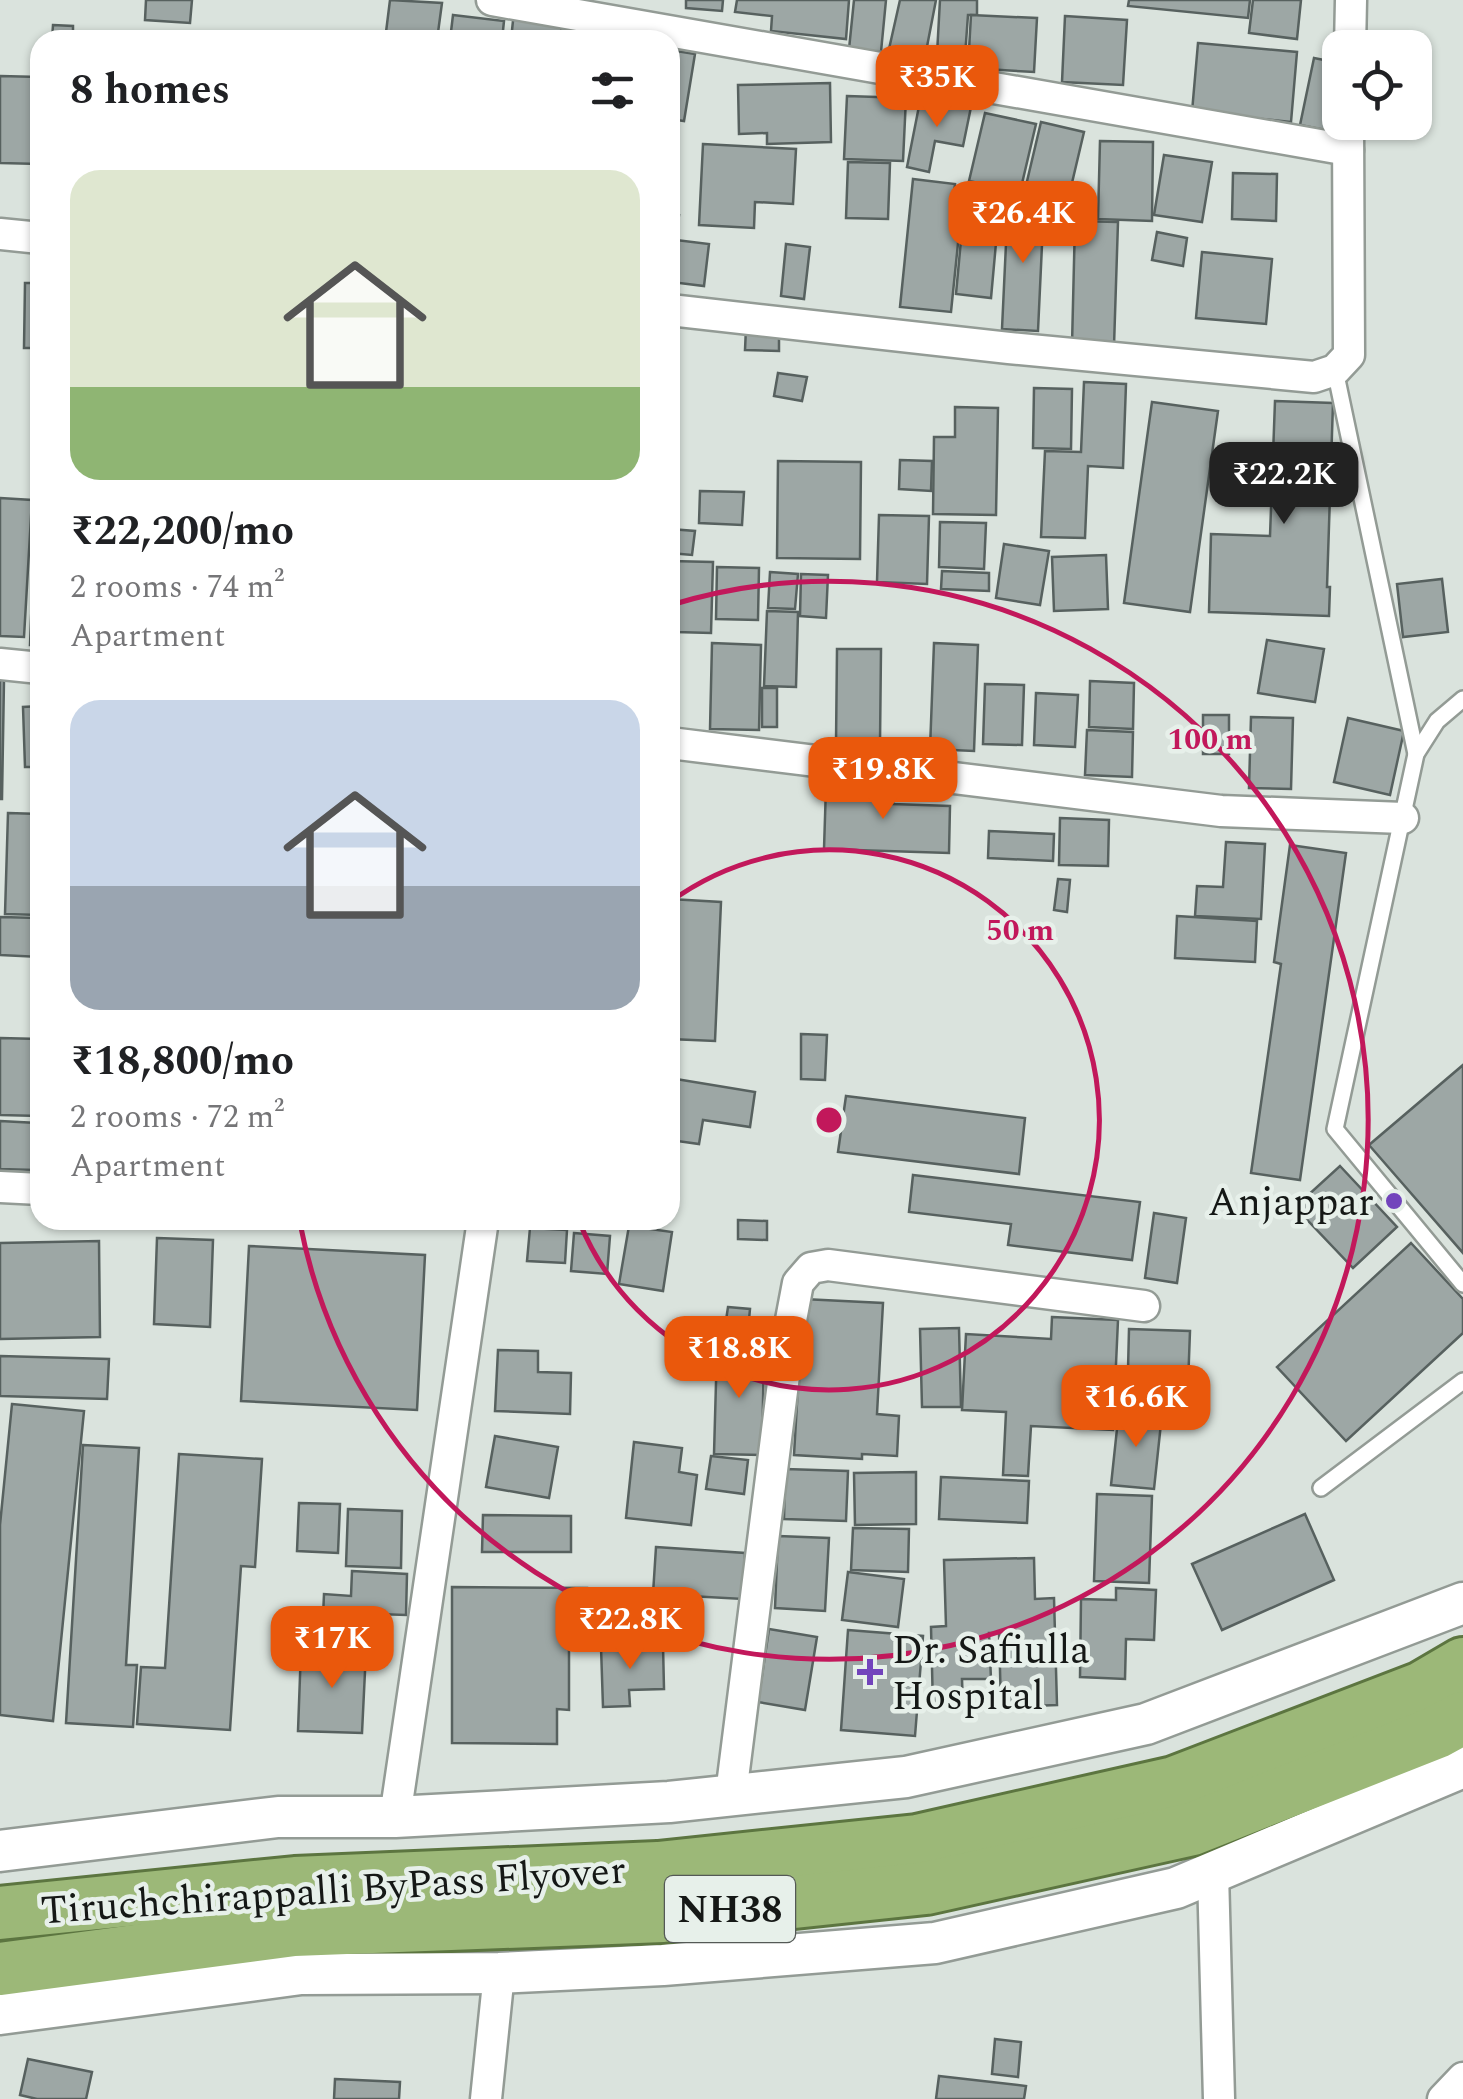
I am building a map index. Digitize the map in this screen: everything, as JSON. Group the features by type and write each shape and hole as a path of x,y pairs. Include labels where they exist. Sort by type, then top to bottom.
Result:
{"highway":[{"name":"Tiruchchirappalli ByPass Flyover","path":"0,1912 296,1883 658,1868 918,1841 1174,1784 1450,1714"},
{"name":"Tiruchchirappalli ByPass Flyover","path":"0,1969 294,1930 663,1916 926,1888 1192,1829 1450,1714"}],"street":[{"path":"492,0 662,14 1322,131"},
{"path":"1350,30 1351,0"},
{"path":"680,311 1314,377 1335,370 1349,355 1348,140"},
{"path":"0,234 30,237"},
{"path":"0,664 30,667"},
{"path":"680,744 1221,811 1403,818"},
{"path":"0,1187 30,1188"},
{"path":"395,1817 482,1230"},
{"path":"731,1794 798,1282 811,1268 828,1265 1144,1306"},
{"path":"0,1851 278,1818 395,1817 669,1802 906,1777 1146,1724 1463,1603"},
{"path":"0,2014 301,1974 663,1965 935,1943 1176,1888 1213,1873 1450,1714"},
{"path":"1213,1873 1218,2099"},
{"path":"486,2099 500,1972"},
{"path":"1443,2099 1463,2078"}],"lane":[{"path":"1335,370 1416,754"},
{"path":"1463,699 1437,721 1416,754 1336,1129 1463,1284"},
{"path":"1321,1488 1463,1381"}],"building":[{"path":"146,0 192,0 190,23 145,20"},
{"path":"390,0 442,3 438,30 386,30"},
{"path":"686,0 723,0 722,11 686,8"},
{"path":"737,0 849,0 846,39 771,31 772,16 735,12"},
{"path":"854,0 886,0 881,52 849,49"},
{"path":"900,0 936,0 925,57 889,49"},
{"path":"940,0 977,0 977,15 968,15 965,56 937,54"},
{"path":"1129,0 1250,0 1248,18 1128,6"},
{"path":"1253,0 1301,0 1297,39 1249,33"},
{"path":"514,11 563,15 561,30 512,30"},
{"path":"453,15 504,21 503,30 451,30"},
{"path":"971,15 1037,18 1034,72 968,68"},
{"path":"1065,16 1127,20 1123,85 1062,82"},
{"path":"53,25 73,26 73,30 53,30"},
{"path":"1198,43 1297,52 1291,122 1192,112"},
{"path":"680,52 695,54 684,121 680,120"},
{"path":"1314,58 1322,60 1322,129 1300,125"},
{"path":"0,76 30,77 30,164 0,163"},
{"path":"830,83 831,142 767,144 767,133 739,134 738,85"},
{"path":"847,96 906,98 903,161 844,159"},
{"path":"921,96 971,107 963,146 935,141 929,172 907,167"},
{"path":"985,113 1036,124 1020,192 969,181"},
{"path":"1041,122 1084,132 1067,204 1024,194"},
{"path":"1100,141 1153,142 1152,221 1098,219"},
{"path":"703,144 796,149 793,204 755,202 754,228 699,225"},
{"path":"1164,155 1212,162 1202,222 1154,215"},
{"path":"848,162 890,163 888,219 846,218"},
{"path":"1233,173 1277,174 1276,221 1232,219"},
{"path":"913,179 955,184 952,213 961,214 951,312 900,307"},
{"path":"1008,201 1044,202 1038,331 1002,329"},
{"path":"1075,221 1118,222 1114,346 1072,345"},
{"path":"1157,232 1187,238 1183,266 1152,260"},
{"path":"680,240 709,244 704,286 680,283"},
{"path":"961,240 996,243 991,298 956,294"},
{"path":"786,244 810,247 804,299 781,296"},
{"path":"1202,252 1272,259 1266,324 1196,318"},
{"path":"25,283 30,283 30,348 24,348"},
{"path":"746,328 779,328 779,351 745,350"},
{"path":"778,373 807,377 802,401 774,396"},
{"path":"1084,382 1126,384 1123,468 1088,466 1085,538 1041,537 1045,451 1081,452"},
{"path":"1034,388 1072,389 1071,449 1033,448"},
{"path":"1275,401 1333,403 1329,616 1209,612 1211,534 1270,536"},
{"path":"1152,402 1218,411 1190,612 1124,603"},
{"path":"955,407 998,408 996,515 933,514 934,437 955,437"},
{"path":"900,460 932,461 931,491 899,489"},
{"path":"778,461 861,462 860,559 777,558"},
{"path":"700,491 744,492 742,525 699,523"},
{"path":"0,498 30,500 24,637 0,636"},
{"path":"879,515 929,516 927,584 877,582"},
{"path":"940,522 986,523 984,569 939,567"},
{"path":"680,530 695,531 692,555 680,554"},
{"path":"1004,544 1049,551 1040,605 996,598"},
{"path":"1106,555 1108,609 1054,611 1052,557"},
{"path":"680,561 713,562 711,633 680,632"},
{"path":"717,567 759,568 758,620 716,619"},
{"path":"942,571 989,573 989,591 941,589"},
{"path":"770,572 798,574 795,609 768,608"},
{"path":"801,574 828,575 826,618 800,616"},
{"path":"1442,579 1448,632 1403,637 1397,584"},
{"path":"767,611 798,612 796,687 764,686"},
{"path":"1267,640 1324,649 1315,702 1258,693"},
{"path":"712,643 761,645 759,730 710,729"},
{"path":"934,643 978,645 974,751 930,749"},
{"path":"837,649 881,649 880,743 836,743"},
{"path":"0,680 4,680 2,799 0,799"},
{"path":"1090,681 1134,683 1133,729 1089,727"},
{"path":"985,684 1024,685 1022,745 983,744"},
{"path":"762,688 777,688 777,727 762,727"},
{"path":"1036,693 1078,695 1075,747 1034,745"},
{"path":"23,707 30,707 30,767 25,767"},
{"path":"1203,715 1229,715 1229,754 1203,754"},
{"path":"1251,717 1293,718 1291,789 1249,788"},
{"path":"1348,718 1404,731 1390,795 1334,782"},
{"path":"1087,730 1133,732 1132,777 1085,775"},
{"path":"826,786 894,788 893,804 950,806 949,853 824,849"},
{"path":"8,813 30,814 30,915 5,914"},
{"path":"1060,818 1109,820 1108,866 1059,865"},
{"path":"989,831 1054,834 1053,861 988,858"},
{"path":"1226,842 1265,844 1261,919 1195,916 1197,886 1223,887"},
{"path":"1290,845 1346,853 1300,1180 1251,1173 1281,964 1274,962"},
{"path":"1058,879 1070,880 1067,912 1054,910"},
{"path":"680,900 721,902 715,1041 680,1039"},
{"path":"1177,916 1257,921 1255,962 1175,958"},
{"path":"0,917 30,918 30,956 0,955"},
{"path":"801,1034 827,1035 825,1080 801,1079"},
{"path":"0,1038 30,1039 30,1116 0,1115"},
{"path":"1463,1065 1463,1253 1369,1145"},
{"path":"680,1080 755,1092 750,1127 703,1120 699,1144 680,1141"},
{"path":"846,1096 1025,1118 1019,1174 838,1152"},
{"path":"0,1121 30,1123 30,1170 0,1169"},
{"path":"1340,1166 1397,1227 1353,1268 1295,1207"},
{"path":"913,1175 1140,1202 1132,1260 1008,1245 1011,1224 909,1212"},
{"path":"1154,1213 1186,1218 1177,1283 1145,1278"},
{"path":"738,1220 767,1221 767,1240 738,1239"},
{"path":"530,1230 567,1230 565,1263 527,1261"},
{"path":"628,1230 672,1232 663,1291 619,1284"},
{"path":"574,1233 610,1236 607,1274 571,1271"},
{"path":"157,1238 213,1240 210,1327 154,1324"},
{"path":"99,1241 100,1337 0,1339 0,1243"},
{"path":"1411,1243 1463,1299 1463,1333 1346,1441 1277,1367"},
{"path":"249,1246 425,1255 417,1410 241,1401"},
{"path":"803,1299 883,1303 877,1414 899,1416 897,1456 862,1454 862,1459 794,1455"},
{"path":"728,1307 750,1309 748,1330 725,1327"},
{"path":"1052,1317 1118,1320 1113,1430 1031,1426 1028,1476 1003,1475 1006,1412 962,1410 966,1334 1051,1339"},
{"path":"959,1328 961,1407 922,1407 920,1329"},
{"path":"1129,1329 1190,1331 1187,1412 1127,1410"},
{"path":"717,1347 764,1348 762,1455 714,1454"},
{"path":"498,1350 538,1351 538,1372 571,1373 570,1414 495,1411"},
{"path":"0,1356 109,1359 107,1399 0,1396"},
{"path":"12,1404 84,1411 53,1721 0,1715 0,1525"},
{"path":"1119,1410 1162,1414 1154,1489 1111,1485"},
{"path":"495,1436 558,1447 549,1498 486,1487"},
{"path":"634,1442 682,1448 679,1472 697,1475 691,1525 626,1518"},
{"path":"83,1445 139,1448 126,1665 137,1665 133,1727 66,1723"},
{"path":"179,1454 262,1459 255,1567 241,1566 230,1730 137,1724 141,1667 165,1668"},
{"path":"711,1456 748,1460 744,1494 706,1489"},
{"path":"785,1469 848,1471 846,1521 784,1519"},
{"path":"916,1472 916,1524 855,1525 854,1473"},
{"path":"941,1477 1029,1481 1027,1523 939,1519"},
{"path":"1097,1494 1152,1496 1149,1583 1094,1581"},
{"path":"299,1503 340,1504 338,1553 297,1551"},
{"path":"348,1509 402,1511 401,1568 346,1566"},
{"path":"1305,1514 1334,1580 1222,1630 1192,1564"},
{"path":"483,1515 571,1516 571,1552 482,1552"},
{"path":"853,1528 909,1529 908,1572 851,1570"},
{"path":"778,1536 829,1538 825,1611 775,1608"},
{"path":"656,1547 745,1553 743,1599 653,1594"},
{"path":"1034,1558 1035,1599 1054,1598 1057,1705 1001,1707 999,1633 989,1633 991,1679 962,1679 963,1707 933,1708 931,1627 946,1626 944,1560"},
{"path":"352,1571 407,1574 406,1615 377,1614 376,1642 322,1640 324,1594 351,1596"},
{"path":"848,1572 904,1579 898,1627 842,1620"},
{"path":"452,1587 587,1588 587,1640 569,1640 569,1710 557,1709 557,1744 452,1743"},
{"path":"1116,1588 1156,1590 1154,1640 1126,1639 1125,1679 1080,1677 1081,1599 1116,1600"},
{"path":"769,1629 817,1637 805,1710 758,1702"},
{"path":"848,1630 923,1636 915,1736 841,1730"},
{"path":"663,1645 664,1689 629,1690 630,1706 603,1707 601,1647"},
{"path":"301,1649 366,1651 362,1733 298,1731"},
{"path":"995,2039 1021,2042 1018,2077 992,2074"},
{"path":"28,2059 92,2072 86,2099 20,2095"},
{"path":"939,2076 1026,2086 1024,2099 936,2099"},
{"path":"335,2079 400,2082 399,2099 334,2099"}],"place":[{"name":"Anjappar","path":"1394,1201"},
{"name":"Dr. Safiulla Hospital","path":"870,1672"}]}
